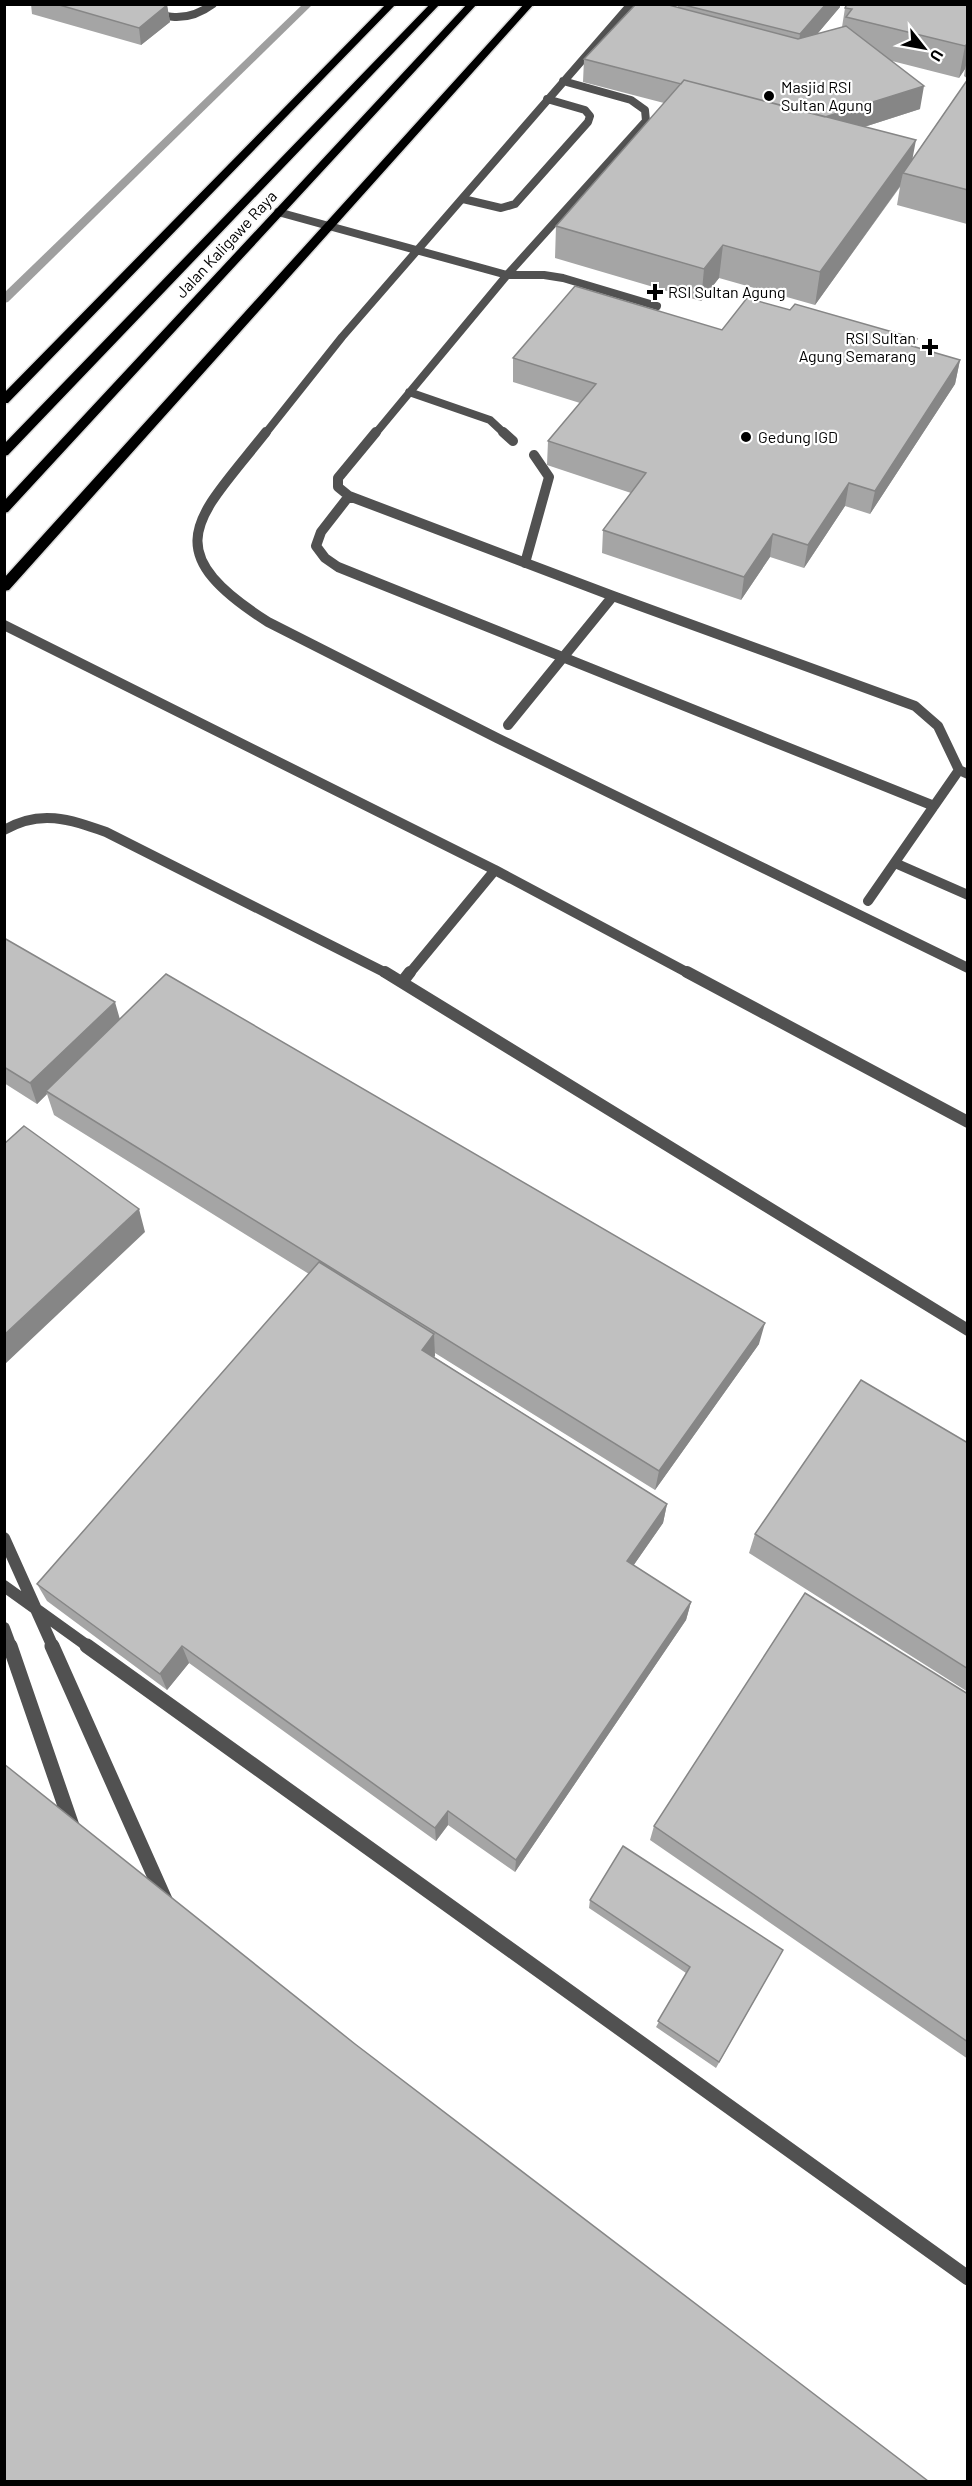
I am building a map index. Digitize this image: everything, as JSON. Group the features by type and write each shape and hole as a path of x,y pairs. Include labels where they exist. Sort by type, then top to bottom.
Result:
{"highway":[{"path":"4,400 392,4"},
{"name":"Jalan Kaligawe Raya","path":"4,452 436,4"},
{"name":"Jalan Kaligawe Raya","path":"4,509 473,4"},
{"path":"4,587 328,225 530,4"}],"lane":[{"path":"126,4 171,17 190,19 201,15 213,4"},
{"path":"631,4 342,337 215,496 200,522 197,549 208,577 232,599 268,622 497,738 968,968"},
{"path":"563,81 631,100 645,110 646,121 507,275 338,478 338,486 341,492 349,496 613,596 915,705 930,714 941,728 963,772 934,806 868,901"},
{"path":"463,199 501,208 515,204 588,123 590,116 585,110 547,99"},
{"path":"278,212 507,275 544,274 657,306"},
{"path":"409,392 490,420 513,441"},
{"path":"525,563 549,477 534,455"},
{"path":"349,496 321,532 316,546 325,558 338,567 934,806"},
{"path":"508,725 613,596"},
{"path":"4,625 495,870 968,1122"},
{"path":"4,830 36,816 65,818 106,832 403,981 968,1330"},
{"path":"895,863 968,895"},
{"path":"403,981 495,870"},
{"path":"4,1538 173,1918"},
{"path":"4,1586 968,2278"},
{"path":"4,1628 78,1842"}],"building":[{"path":"56,4 167,4 167,5 139,28"},
{"name":"Masjid RSI Sultan Agung","path":"636,4 665,4 798,39 846,26 924,86 825,117 684,80 681,84 584,59"},
{"path":"680,4 826,4 800,34"},
{"path":"847,4 968,4 968,43 965,46 846,17 852,9 845,8"},
{"path":"968,79 968,190 903,173"},
{"path":"684,80 916,140 820,272 723,245 704,269 556,226"},
{"name":"Gedung IGD","path":"575,286 722,330 747,298 790,310 795,304 917,339 912,346 960,360 875,491 849,483 808,545 773,534 744,577 603,530 646,473 548,441 596,384 513,358"},
{"path":"4,938 115,1002 30,1083 4,1067"},
{"path":"166,974 765,1323 659,1471 46,1091"},
{"path":"24,1126 139,1209 4,1335 4,1144"},
{"path":"319,1262 434,1334 422,1350 667,1504 627,1561 691,1602 516,1860 448,1811 435,1828 182,1646 160,1674 37,1584"},
{"path":"861,1380 968,1443 968,1669 755,1534"},
{"path":"805,1593 968,1694 968,2042 654,1826"},
{"path":"4,1764 355,2044 928,2481 4,2481"},
{"path":"623,1846 783,1950 719,2062 658,2021 690,1967 590,1900"}],"waterway":[{"path":"4,300 309,4"}],"place":[{"name":"Masjid RSI Sultan Agung","path":"769,96"},
{"name":"RSI Sultan Agung","path":"655,292"},
{"name":"RSI Sultan Agung Semarang","path":"930,347"},
{"name":"Gedung IGD","path":"746,437"}]}
